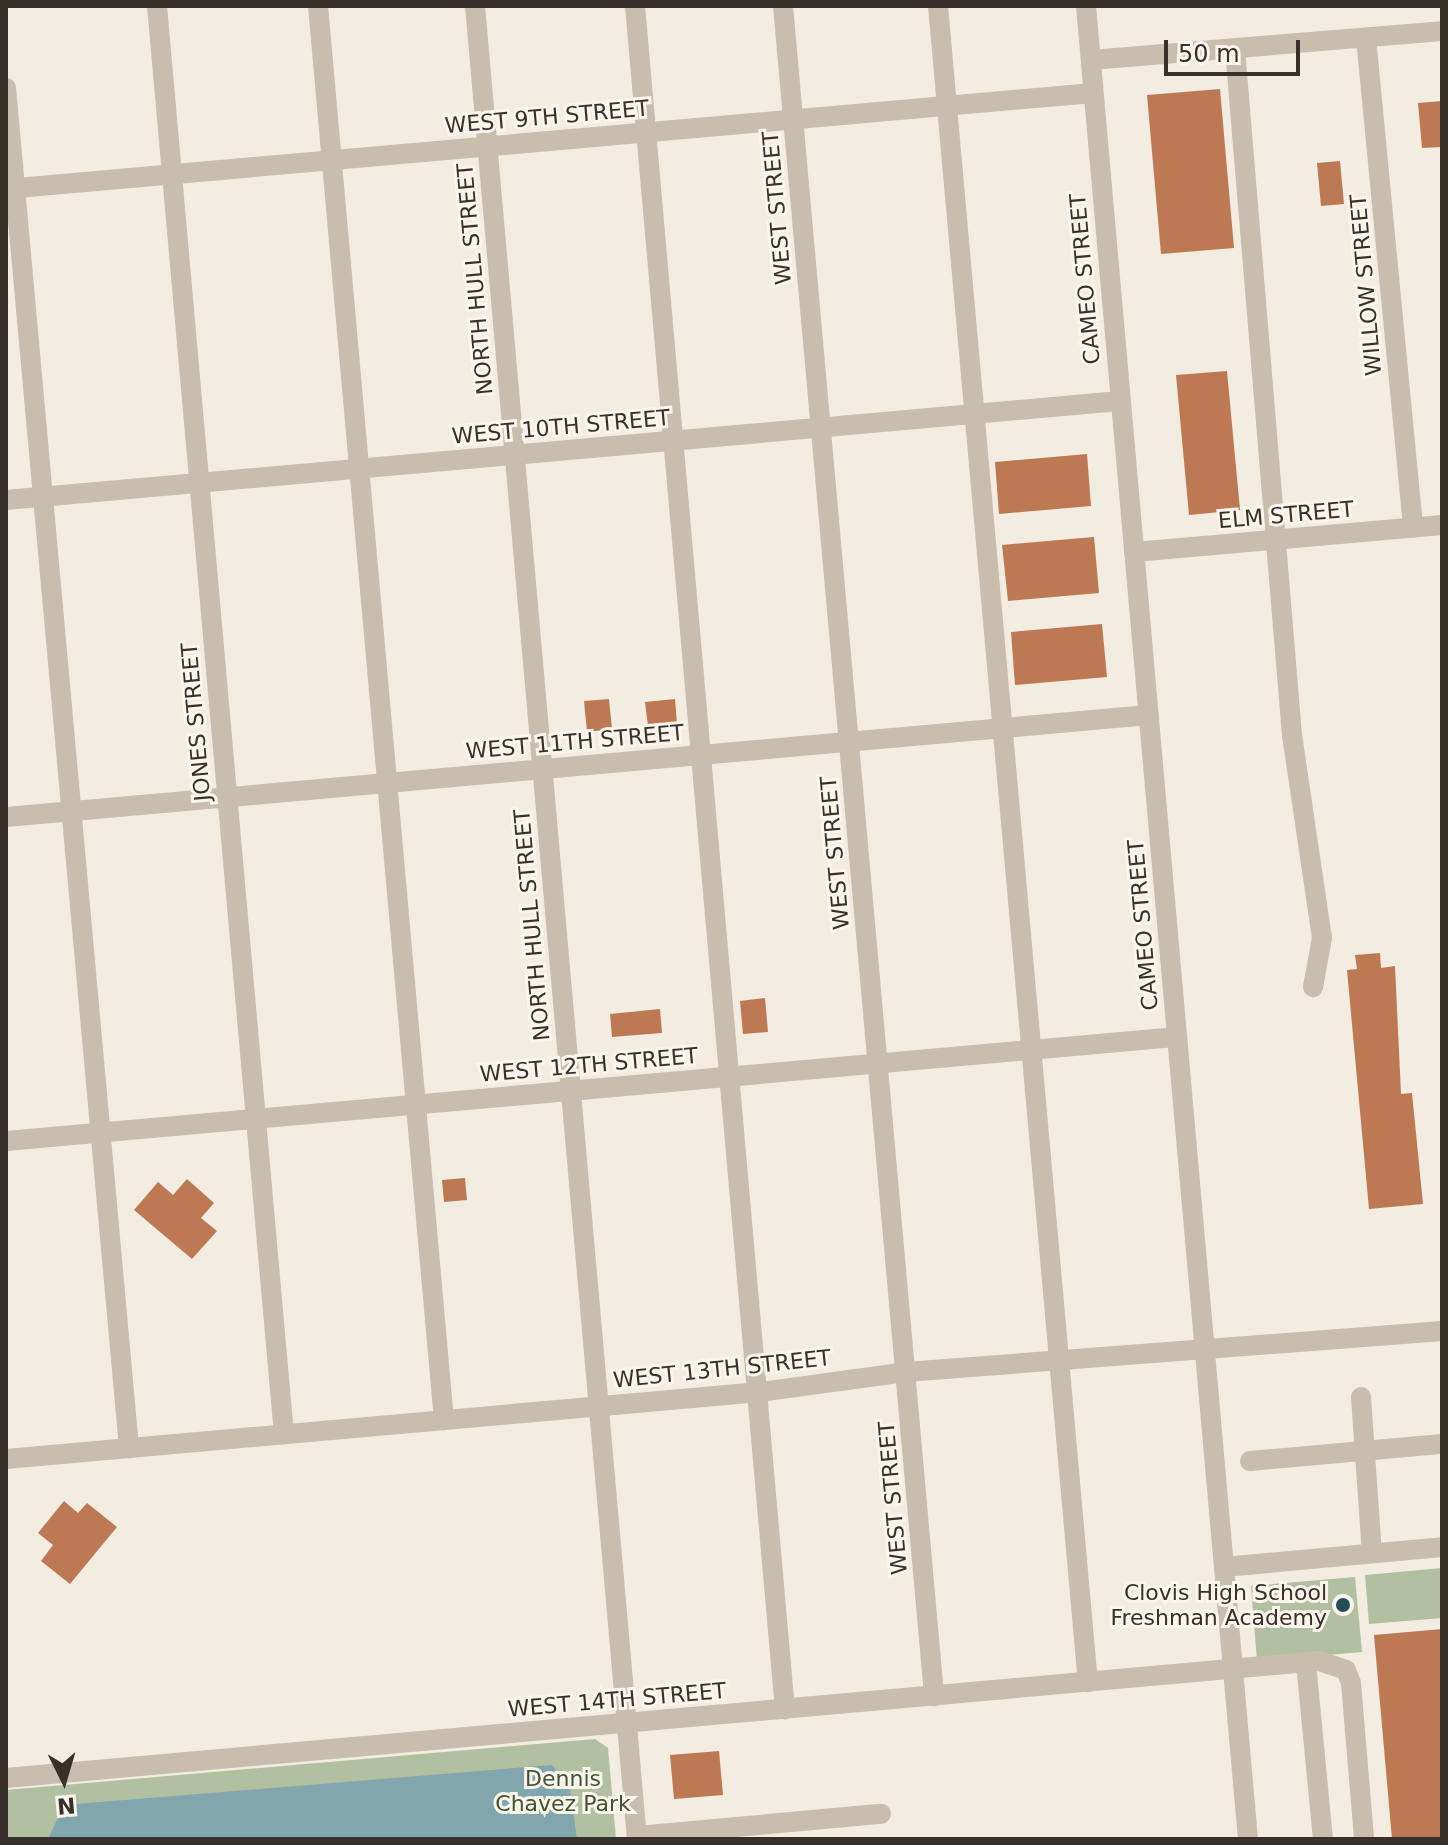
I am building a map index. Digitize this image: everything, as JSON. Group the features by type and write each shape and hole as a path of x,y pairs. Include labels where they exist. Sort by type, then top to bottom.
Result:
{"street":[{"name":"JONES STREET","path":"157,6 284,1434"},
{"path":"318,6 444,1420"},
{"name":"NORTH HULL STREET","path":"475,6 637,1837"},
{"path":"635,6 760,1392 785,1709"},
{"name":"WEST STREET","path":"783,6 934,1696"},
{"path":"938,6 1088,1682"},
{"name":"CAMEO STREET","path":"1086,6 1248,1839"},
{"path":"1091,60 1442,31"},
{"name":"WILLOW STREET","path":"1366,38 1413,528"},
{"path":"1235,49 1292,735 1322,938 1313,987"},
{"path":"6,88 10,189 129,1448"},
{"name":"WEST 9TH STREET","path":"10,189 1093,93"},
{"name":"WEST 10TH STREET","path":"6,500 1120,401"},
{"name":"ELM STREET","path":"1134,552 1442,525"},
{"name":"WEST 11TH STREET","path":"6,817 1148,715"},
{"name":"WEST 12TH STREET","path":"6,1141 1177,1037"},
{"name":"WEST 13TH STREET","path":"6,1459 760,1392 906,1372 1060,1359 1205,1352 1442,1331"},
{"path":"1361,1397 1372,1553"},
{"path":"1250,1461 1442,1444"},
{"path":"1224,1567 1442,1547"},
{"name":"WEST 14TH STREET","path":"6,1778 1334,1662 1349,1677 1364,1839"},
{"path":"1306,1663 1323,1839"},
{"path":"637,1837 881,1814"}],"green space":[{"path":"1442,1568 1442,1618 1369,1624 1365,1575"},
{"path":"1355,1577 1362,1652 1257,1661 1251,1586"},
{"name":"Dennis Chavez Park","path":"595,1739 608,1748 616,1839 6,1839 6,1790"}],"water":[{"name":"Dennis Chavez Park","path":"552,1765 570,1790 577,1839 48,1839 64,1805"}],"building":[{"path":"1220,89 1234,248 1161,254 1147,95"},
{"path":"1442,101 1442,147 1422,148 1418,103"},
{"path":"1340,161 1344,204 1321,206 1317,163"},
{"path":"1227,371 1240,510 1189,515 1176,375"},
{"path":"1087,454 1091,506 999,514 995,462"},
{"path":"1094,537 1099,593 1008,601 1002,545"},
{"path":"1102,624 1107,677 1015,685 1011,632"},
{"path":"609,699 612,729 587,732 584,701"},
{"path":"675,699 677,724 648,726 645,702"},
{"path":"1380,953 1381,968 1395,966 1401,1094 1412,1093 1423,1204 1369,1209 1347,970 1357,969 1355,955"},
{"path":"765,998 768,1032 743,1034 740,1001"},
{"path":"660,1009 662,1033 612,1037 610,1014"},
{"path":"465,1178 467,1200 444,1202 442,1180"},
{"path":"187,1179 214,1203 201,1218 217,1231 192,1259 134,1210 158,1182 173,1195"},
{"path":"64,1501 78,1513 87,1503 117,1527 70,1584 41,1561 53,1545 38,1533"},
{"path":"1442,1629 1442,1839 1392,1839 1374,1635"},
{"path":"719,1751 723,1795 674,1799 670,1755"}],"place":[{"name":"Clovis High School Freshman Academy","path":"1343,1605"}]}
